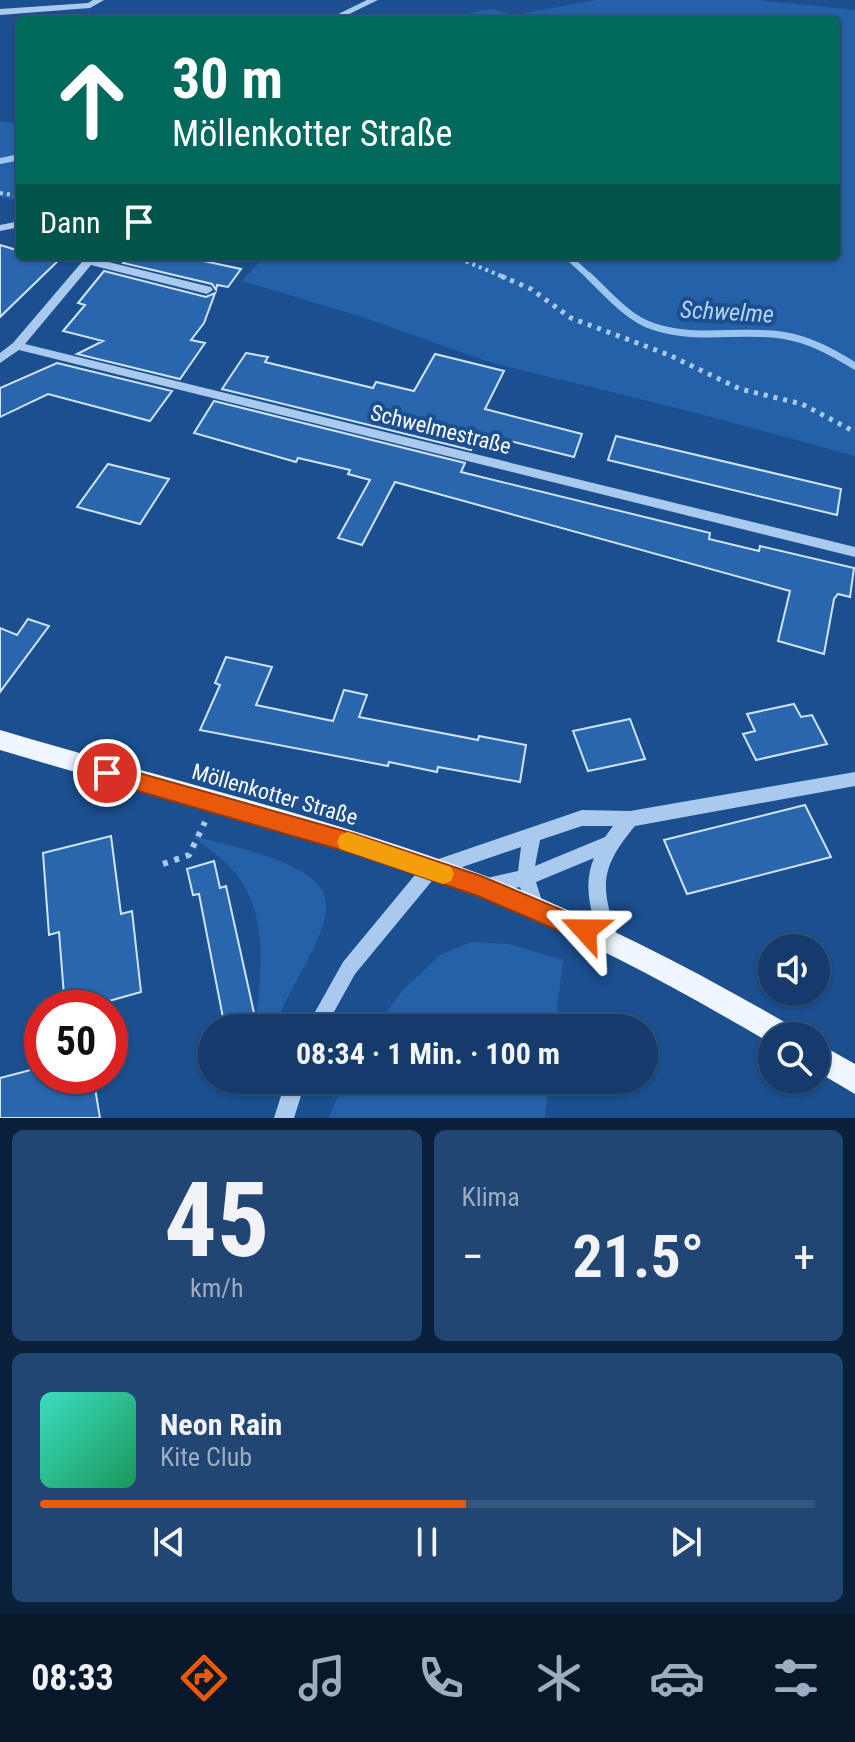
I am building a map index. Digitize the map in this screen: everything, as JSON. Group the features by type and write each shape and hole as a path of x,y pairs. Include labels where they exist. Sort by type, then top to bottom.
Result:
{"main road":[{"name":"Möllenkotter Straße","path":"0,740 355,844 481,886 683,978 760,1022"},
{"path":"830,1064 855,1080"}],"street":[{"path":"339,16 374,0"},
{"path":"0,12 49,4 95,2"},
{"path":"6,352 89,260"},
{"path":"98,260 207,290"},
{"name":"Schwelmestraße","path":"6,352 855,552"},
{"path":"323,1014 349,968 430,870 582,818 630,819 855,779"},
{"path":"611,943 598,906 597,868 608,844 630,819"},
{"path":"534,834 525,855 529,892 535,908"},
{"path":"481,886 528,877 608,844"},
{"path":"284,1118 292,1094"}],"path":[{"path":"462,260 531,289 571,318 669,355 740,389 802,404 855,432"},
{"path":"163,864 189,855 215,803"}],"shaded area":[{"path":"596,0 757,0 855,10 855,456 489,362 359,316 242,281 261,260 840,260 840,16 468,16 465,14 491,9 515,15"},
{"path":"0,121 16,123 16,201 0,197"},
{"path":"191,835 288,864 319,885 325,898 325,916 320,934 280,1014 256,1014 261,964 258,923 243,884 216,854"},
{"path":"471,942 509,944 563,960 557,1014 385,1014 403,990 440,955"},
{"path":"338,1094 548,1094 545,1118 329,1118"}],"building":[{"path":"0,245 16,250 16,260 59,260 0,317"},
{"path":"126,260 199,260 241,269 228,287 217,285 216,290 212,284 123,263"},
{"path":"104,271 206,297 215,293 204,323 191,340 205,343 180,379 77,354 103,341 63,331 85,305 78,303"},
{"path":"246,353 268,357 265,362 373,388 376,382 414,391 435,354 504,371 485,409 582,434 574,457 478,433 471,450 222,389"},
{"path":"57,363 172,391 150,421 48,394 0,417 0,388"},
{"path":"214,401 465,463 461,472 710,533 709,539 759,551 760,546 854,568 850,597 838,594 834,599 824,654 778,641 790,591 395,482 362,545 338,538 370,480 348,474 350,470 298,458 296,462 194,433"},
{"path":"616,436 841,489 837,515 608,460"},
{"path":"108,464 169,479 140,524 77,507"},
{"path":"28,619 49,626 0,692 0,628 17,635"},
{"path":"226,657 272,667 256,705 333,721 344,690 367,695 359,717 478,740 479,736 526,745 520,782 438,767 437,772 389,762 388,766 200,730 220,685 215,683"},
{"path":"794,704 801,717 812,715 827,744 756,760 743,734 755,731 747,714"},
{"path":"630,719 645,759 588,771 573,731"},
{"path":"805,805 831,857 687,894 664,840"},
{"path":"111,836 121,914 132,911 141,992 128,996 128,990 64,990 59,932 49,935 43,853"},
{"path":"214,861 220,888 226,886 254,1014 222,1014 199,894 193,895 187,869"},
{"path":"24,1072 24,1094 96,1094 100,1118 0,1118 0,1078"}],"waterway":[{"name":"Schwelme","path":"0,161 16,158"},
{"name":"Schwelme","path":"571,260 591,278"},
{"name":"Schwelme","path":"589,276 626,311 652,326 684,333 791,337 820,347 855,366"}],"slow traffic":[{"path":"348,842 443,874"}],"route":[{"path":"107,773 355,844 481,886 585,930"}]}
